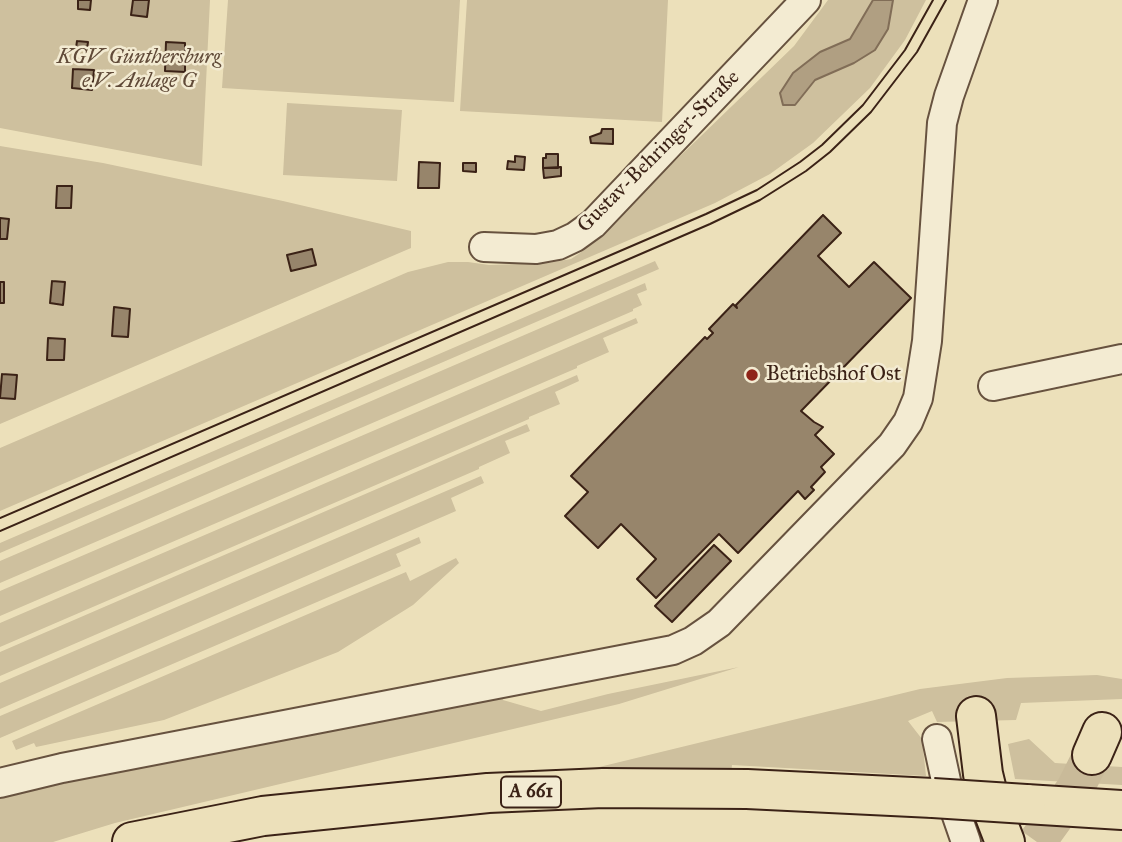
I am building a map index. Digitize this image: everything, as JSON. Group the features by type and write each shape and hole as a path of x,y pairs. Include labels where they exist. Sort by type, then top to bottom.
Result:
{"highway":[{"path":"976,716 982,774 1005,842"},
{"name":"A 661","path":"132,842 263,816 488,793 603,789 747,789 1122,810"}],"street":[{"name":"Gustav-Behringer-Straße","path":"484,247 536,248 558,244 575,237 593,224 806,0"},
{"path":"0,783 62,768 673,650 693,641 719,623 892,445 908,422 918,398 927,341 942,123 983,0"},
{"path":"993,386 1122,359"},
{"path":"937,739 948,790 966,842"}],"green space":[{"name":"KGV Günthersburg e.V. Anlage G","path":"0,0 210,0 202,166 0,128"},
{"path":"228,0 460,0 454,102 222,88"},
{"path":"467,0 668,0 662,122 460,111"},
{"path":"828,0 926,0 905,40 870,88 813,143 770,174 715,203 0,511 0,448 408,272 448,262 489,265 548,263 571,259 794,46"},
{"path":"287,103 402,110 397,181 283,175"},
{"path":"0,146 103,163 411,231 411,248 0,424"},
{"path":"655,261 659,269 0,553 0,543"},
{"path":"645,283 647,290 637,294 642,305 633,311 0,583 0,561"},
{"path":"636,318 638,323 603,338 609,352 577,368 0,616 0,591"},
{"path":"577,375 579,381 555,392 560,404 529,419 0,647 0,623"},
{"path":"527,424 530,431 505,441 510,453 479,469 0,676 0,652"},
{"path":"481,476 484,483 451,498 456,511 0,709 0,683"},
{"path":"419,537 421,543 396,554 401,566 0,738 0,716"},
{"path":"456,558 459,563 413,605 338,652 164,720 36,747 34,743 16,750 12,741 406,572 410,581"},
{"path":"739,667 619,704 115,823 53,842 0,842 0,794 501,692 503,700 541,711"},
{"path":"1097,675 1122,679 1122,699 1021,703 1016,720 937,722 932,711 908,721 922,739 926,776 732,765 731,776 554,778 920,689 1007,678"},
{"path":"1029,739 1055,763 1122,767 1122,785 1015,779 1008,744"}],"shaded area":[{"path":"873,0 893,0 888,29 875,50 854,63 815,80 795,105 783,105 780,93 793,73 820,52 850,39"}],"building":[{"path":"78,0 91,0 90,10 78,9"},
{"path":"133,0 149,0 147,17 131,15"},
{"path":"77,41 88,42 87,49 76,48"},
{"path":"166,42 185,43 185,72 165,71"},
{"path":"73,69 94,70 92,90 72,88"},
{"path":"602,129 613,129 613,144 591,143 590,137 601,133"},
{"path":"546,154 558,154 558,168 543,168"},
{"path":"515,156 525,157 524,170 507,169 508,161 515,162"},
{"path":"419,162 440,163 439,188 418,188"},
{"path":"463,163 476,163 476,172 463,171"},
{"path":"561,167 561,176 544,178 543,168"},
{"path":"57,186 72,186 71,208 56,208"},
{"name":"Betriebshof Ost","path":"823,215 841,233 818,256 849,287 874,262 911,298 801,411 823,427 815,435 834,454 821,467 825,472 811,487 814,490 805,499 798,491 738,553 719,534 656,598 637,579 656,559 621,524 598,548 565,516 588,492 571,476 705,337 707,339 713,333 709,329 733,304 737,308 736,305"},
{"path":"0,218 9,219 7,239 0,239"},
{"path":"312,249 316,265 291,271 287,255"},
{"path":"52,281 65,282 63,305 50,303"},
{"path":"0,282 4,282 4,303 0,303"},
{"path":"114,307 130,309 128,337 112,336"},
{"path":"48,338 65,339 64,360 47,360"},
{"path":"2,374 17,375 15,399 0,398"},
{"path":"714,545 731,561 672,622 655,606"}],"tunnel":[{"path":"1037,842 1075,789 1092,755"}],"tram line":[{"path":"0,518 757,190 822,145 863,105 905,50 933,0"},
{"path":"0,531 760,200 830,152 871,112 917,52 946,0"}],"place":[{"name":"Betriebshof Ost","path":"752,375"}]}
